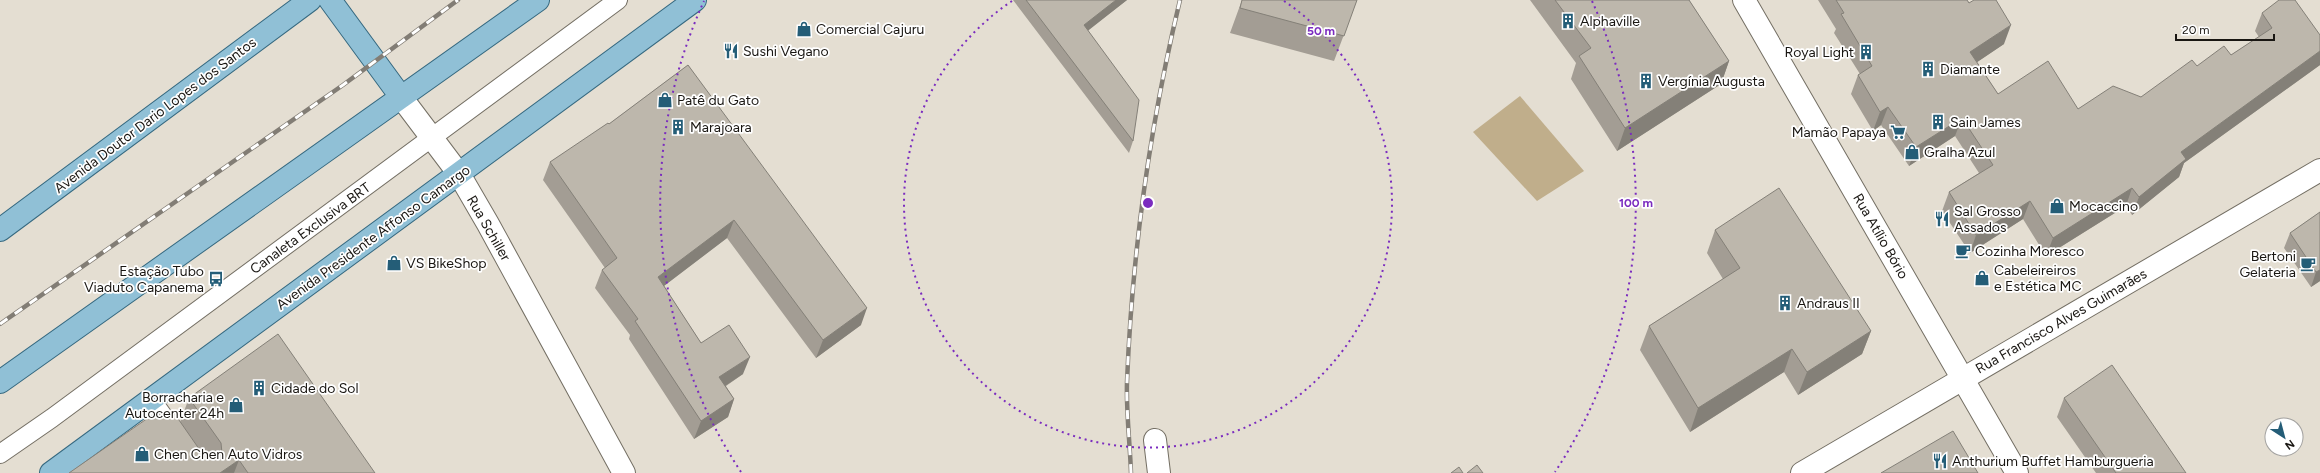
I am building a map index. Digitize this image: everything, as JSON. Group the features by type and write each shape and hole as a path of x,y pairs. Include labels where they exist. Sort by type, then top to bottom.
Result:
{"main road":[{"name":"Avenida Doutor Dario Lopes dos Santos","path":"0,230 310,0"},
{"name":"Rua Schiller","path":"330,0 401,97"},
{"path":"0,382 538,0"},
{"name":"Avenida Presidente Affonso Camargo","path":"51,473 695,0"}],"street":[{"name":"Rua Atílio Bório","path":"1744,0 2017,473"},
{"name":"Rua Schiller","path":"401,97 458,174 488,224 624,473"},
{"name":"Rua Francisco Alves Guimarães","path":"1802,473 2320,170"},
{"path":"1155,440 1159,473"}],"lane":[{"name":"Canaleta Exclusiva BRT","path":"0,454 52,418 618,0"},
{"path":"151,400 204,473"}],"shaded area":[{"path":"1520,96 1584,171 1537,201 1473,132"}],"building":[{"path":"1026,0 1116,0 1084,25 1139,100 1133,141"},
{"path":"1242,0 1357,0 1344,36 1240,8"},
{"path":"1555,0 1689,0 1729,61 1625,128 1579,56 1591,48"},
{"path":"1836,0 1967,0 1969,3 1974,0 1996,0 2011,25 1970,52 1998,94 2048,61 2078,109 2113,86 2141,97 2192,60 2197,66 2224,46 2231,55 2272,28 2262,13 2279,0 2295,0 2320,35 2320,51 2181,152 2186,159 2139,197 2132,188 2053,238 2030,201 1976,235 1949,192 1993,165 1962,118 1916,147 1888,107 1880,112 1858,75 1872,66 1841,14 1844,13"},
{"path":"688,65 867,308 823,340 734,220 658,277 701,343 729,325 750,357 719,377 734,399 701,421 635,321 638,319 602,270 617,258 550,162 608,123 609,124"},
{"path":"1779,188 1871,331 1807,372 1792,349 1698,408 1649,326 1740,268 1715,230"},
{"path":"2320,212 2320,270 2316,272 2290,233"},
{"path":"278,334 375,473 248,473 239,460 220,473 69,473 158,411 162,417 172,410 204,456 209,459 218,458 222,453 221,443 189,398"},
{"path":"2112,365 2186,473 2116,473 2064,398"},
{"path":"1953,431 1978,473 1881,473"},
{"path":"1477,465 1483,473 1467,473"},
{"path":"1459,467 1463,473 1451,473"}],"railway":[{"path":"0,324 343,85 458,0"},
{"path":"1131,473 1127,382 1133,286 1151,142 1169,47 1180,0"}],"place":[{"name":"Alphaville","path":"1568,21"},
{"name":"Comercial Cajuru","path":"804,29"},
{"name":"Sushi Vegano","path":"731,51"},
{"name":"Royal Light","path":"1866,52"},
{"name":"Diamante","path":"1928,69"},
{"name":"Vergínia Augusta","path":"1646,81"},
{"name":"Patê du Gato","path":"665,100"},
{"name":"Sain James","path":"1938,122"},
{"name":"Marajoara","path":"678,127"},
{"name":"Mamão Papaya","path":"1898,132"},
{"name":"Gralha Azul","path":"1912,152"},
{"name":"Mocaccino","path":"2057,206"},
{"name":"Sal Grosso Assados","path":"1942,219"},
{"name":"Cozinha Moresco","path":"1963,251"},
{"name":"VS BikeShop","path":"394,263"},
{"name":"Bertoni Gelateria","path":"2308,264"},
{"name":"Cabeleireiros e Estética MC","path":"1982,278"},
{"name":"Estação Tubo Viaduto Capanema","path":"216,279"},
{"name":"Andraus II","path":"1785,303"},
{"name":"Cidade do Sol","path":"259,388"},
{"name":"Borracharia e Autocenter 24h","path":"236,405"},
{"name":"Chen Chen Auto Vidros","path":"142,454"},
{"name":"Anthurium Buffet Hamburgueria","path":"1940,461"}]}
